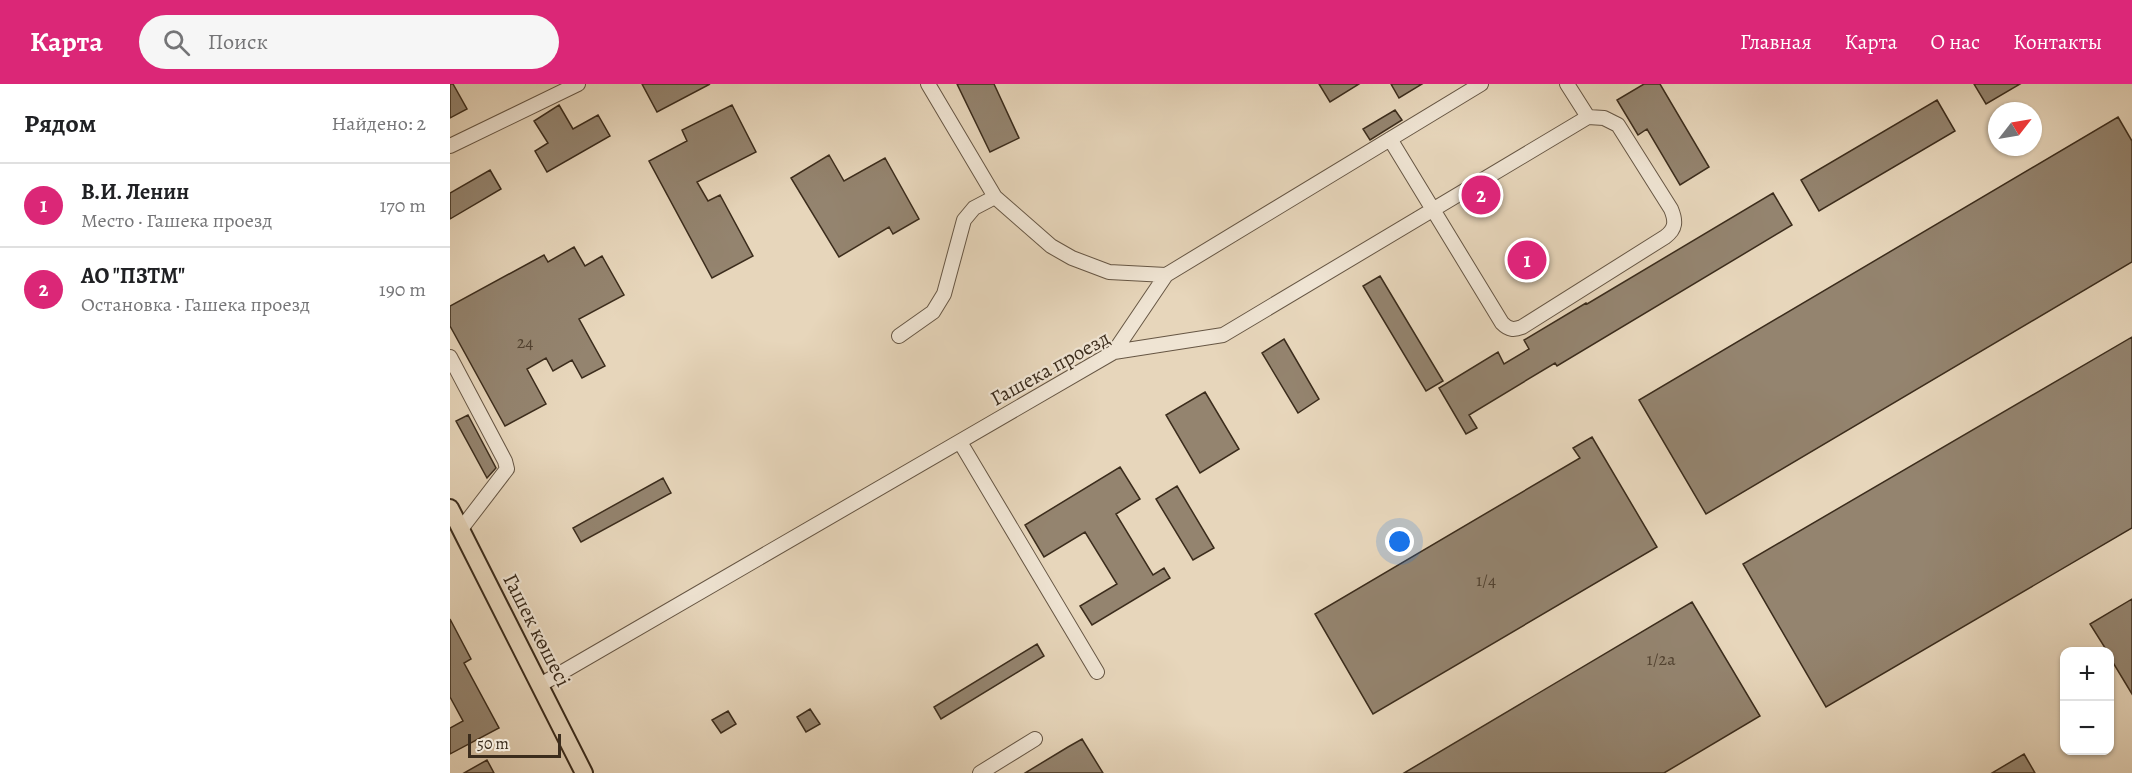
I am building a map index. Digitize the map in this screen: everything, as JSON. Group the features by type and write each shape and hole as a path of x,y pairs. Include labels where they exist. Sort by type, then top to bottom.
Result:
{"main road":[{"name":"Гашек көшесі","path":"450,508 584,773"}],"street":[{"path":"450,146 578,84"},
{"path":"928,84 995,197 1051,246 1072,258 1109,272 1166,275"},
{"path":"1114,352 1166,275 1481,84"},
{"path":"1390,139 1502,323 1511,330 1522,327 1665,237 1672,232 1675,225 1671,209 1618,125 1604,118 1588,117 1567,84"},
{"name":"Гашека проезд","path":"540,685 1114,352 1223,335 1588,117"},
{"path":"899,336 933,312 944,294 964,220 974,208 995,197"},
{"path":"450,357 505,461 507,469 461,529"},
{"path":"960,442 1097,672"},
{"path":"980,773 1035,739"}],"building":[{"path":"450,84 453,84 467,109 450,118"},
{"path":"642,84 710,84 657,112"},
{"path":"957,84 994,84 1019,138 990,152"},
{"path":"1319,84 1359,84 1330,102"},
{"path":"1391,84 1422,84 1399,98"},
{"path":"1644,84 1660,84 1709,167 1680,185 1647,129 1638,135 1617,100"},
{"path":"1974,84 2020,84 1988,102 1986,104"},
{"path":"1937,100 1955,131 1819,211 1801,180"},
{"path":"559,105 573,129 598,115 610,136 547,172 535,151 548,143 534,121"},
{"path":"732,105 756,152 697,182 708,201 720,195 753,256 712,278 649,161 687,141 682,130"},
{"path":"1395,110 1402,120 1370,140 1363,129"},
{"path":"2118,117 2132,141 2132,262 1706,514 1639,400"},
{"path":"829,155 844,181 885,158 919,219 893,234 889,227 839,257 791,178"},
{"path":"490,170 501,189 450,219 450,193"},
{"path":"1773,193 1792,225 1557,366 1555,363 1469,415 1477,428 1466,434 1439,388 1498,352 1504,364 1529,349 1524,340"},
{"path":"574,247 585,266 602,256 624,295 579,319 605,366 582,378 572,360 553,371 546,358 527,369 546,404 505,426 450,326 450,306 544,255 548,262"},
{"path":"1380,276 1443,381 1426,391 1363,286"},
{"path":"2132,337 2132,528 1826,707 1743,564"},
{"path":"1284,339 1319,399 1298,413 1262,353"},
{"path":"1205,392 1239,449 1200,473 1166,415"},
{"path":"468,415 496,468 487,478 456,421"},
{"path":"1592,437 1657,547 1373,714 1315,614 1580,458 1573,448"},
{"path":"1120,467 1140,499 1116,514 1153,575 1164,568 1170,578 1092,625 1080,606 1117,584 1085,532 1044,557 1025,525"},
{"path":"663,478 671,493 581,542 573,528"},
{"path":"1177,486 1214,548 1193,560 1156,499"},
{"path":"2132,599 2132,694 2114,664 2114,647 2104,647 2090,624"},
{"path":"1692,602 1760,716 1664,773 1404,773"},
{"path":"450,619 471,659 464,663 499,728 450,754 450,728 463,721 450,697"},
{"path":"1037,644 1044,656 941,719 934,707"},
{"path":"810,709 820,724 806,732 797,717"},
{"path":"728,711 736,724 721,733 712,720"},
{"path":"1082,739 1103,773 1025,773 1068,747"},
{"path":"2024,754 2035,773 1992,773"},
{"path":"487,760 494,773 464,773"}],"place":[{"name":"АО \"ПЗТМ\"","path":"1481,195"},
{"name":"В.И. Ленин","path":"1527,260"}]}
